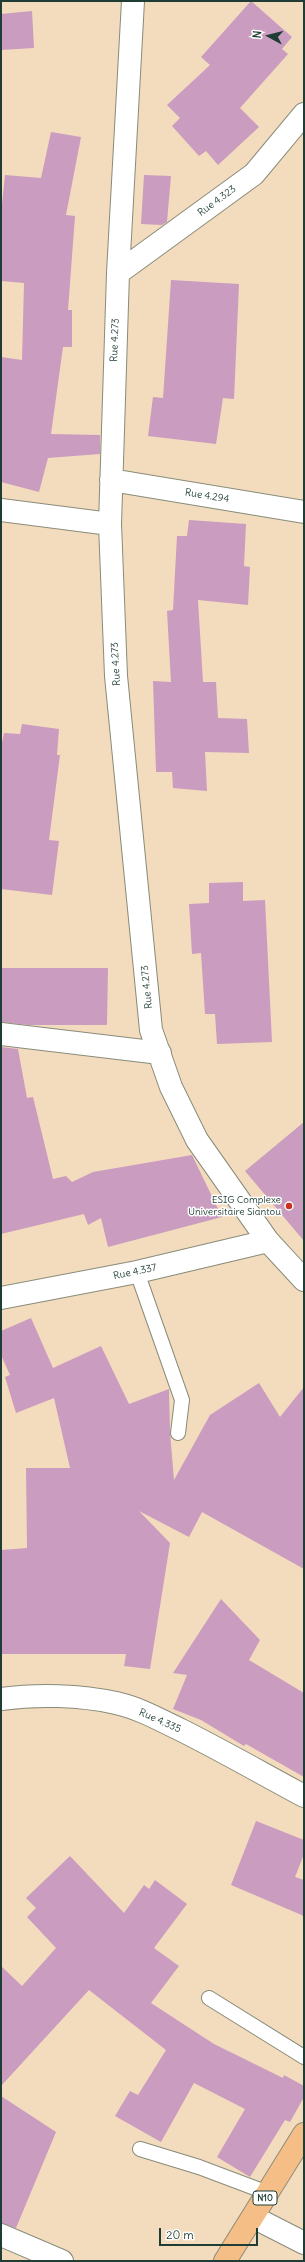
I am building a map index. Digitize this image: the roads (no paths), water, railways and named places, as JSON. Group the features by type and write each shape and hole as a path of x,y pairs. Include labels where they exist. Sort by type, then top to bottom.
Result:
{"highway":[{"name":"N10","path":"225,2261 304,2134"}],"street":[{"name":"Rue 4.273","path":"133,1 118,273 110,524 116,676 151,1030 171,1087 197,1140 268,1242 304,1280"},
{"name":"Rue 4.323","path":"118,273 254,174 304,114"},
{"name":"Rue 4.294","path":"111,480 304,512"},
{"path":"1,510 110,524"},
{"path":"1,1034 160,1053"},
{"name":"Rue 4.337","path":"1,1298 137,1272 268,1242"},
{"name":"Rue 4.335","path":"1,1699 17,1697 76,1698 117,1703 151,1715 207,1743 304,1796"},
{"path":"253,2217 304,2243"},
{"path":"1,2235 62,2261"}],"lane":[{"path":"137,1272 182,1400 178,1433"},
{"path":"209,1998 304,2057"},
{"path":"140,2149 199,2166 268,2193"}],"place":[{"name":"ESIG Complexe Universitaire Siantou","path":"289,1206"}]}
